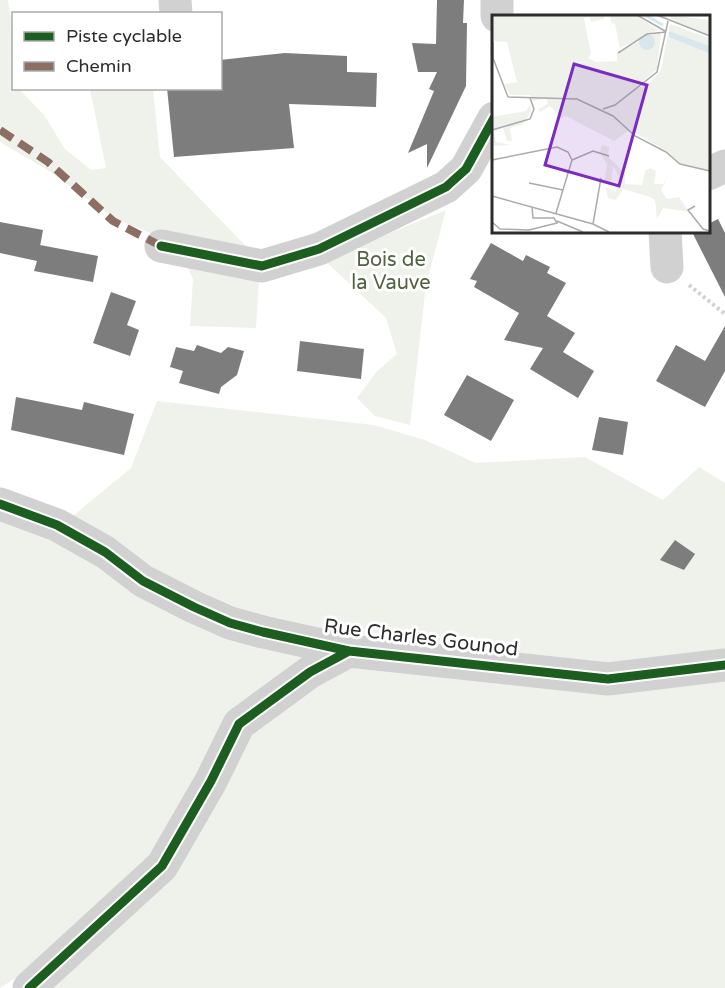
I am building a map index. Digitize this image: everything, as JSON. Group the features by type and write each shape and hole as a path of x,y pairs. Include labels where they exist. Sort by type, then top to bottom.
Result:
{"street":[{"path":"161,246 262,266 319,249 446,187 466,169 492,122"},
{"path":"710,173 725,166"},
{"path":"665,232 667,267"},
{"name":"Rue Charles Gounod","path":"0,504 57,525 105,552 143,581 230,623 349,651 608,679 725,665"},
{"path":"29,988 162,866 211,781 239,724 310,672 349,651"}],"path":[{"path":"667,267 725,314"}],"green space":[{"path":"0,0 8,0 12,27 12,90 20,90 44,115 65,149 91,170 106,168 90,90 153,90 160,157 260,261 256,328 190,326 193,279 177,244 114,218 49,171 0,142"},
{"name":"Bois de la Vauve","path":"446,210 426,285 410,425 375,416 357,398 377,371 397,354 386,318 324,260"},
{"path":"157,401 374,425 425,440 476,463 585,457 663,500 699,467 725,483 725,988 45,988 142,896 0,988 0,513 52,533 131,468"}],"building":[{"path":"437,0 464,0 463,23 467,23 466,86 427,168 427,144 408,153 434,91 429,89 437,72 418,72 412,43 436,44"},
{"path":"285,53 347,56 347,72 377,73 376,107 289,104 294,148 174,157 167,90 222,90 222,60"},
{"path":"718,219 725,233 725,297 692,232 710,232 710,223"},
{"path":"0,222 43,230 40,245 98,256 93,282 34,271 37,261 0,253"},
{"path":"491,243 523,261 526,255 550,267 547,273 566,283 547,316 575,333 563,352 594,371 578,398 530,369 543,348 504,340 519,313 474,287 477,281 470,279"},
{"path":"111,292 136,301 127,325 139,330 130,356 93,343"},
{"path":"725,326 725,371 705,407 656,381 676,345 705,361"},
{"path":"300,341 364,349 361,379 297,371"},
{"path":"197,345 221,353 228,347 244,351 237,375 221,387 219,394 179,383 183,371 170,367 176,347 194,351"},
{"path":"467,375 514,400 491,441 444,415"},
{"path":"16,397 82,410 84,402 134,414 124,455 11,430"},
{"path":"599,417 628,422 623,455 592,450"},
{"path":"675,540 695,554 684,570 660,560"}],"marked path":[{"path":"0,130 48,162 113,221 161,246"}],"cycle path":[{"path":"161,246 262,266 319,249 446,187 466,169 492,122"},
{"path":"0,504 57,525 105,552 143,581 194,607 230,623 263,632 349,651 608,679 725,665"},
{"path":"29,988 162,866 211,781 239,724 310,672 349,651"}]}
